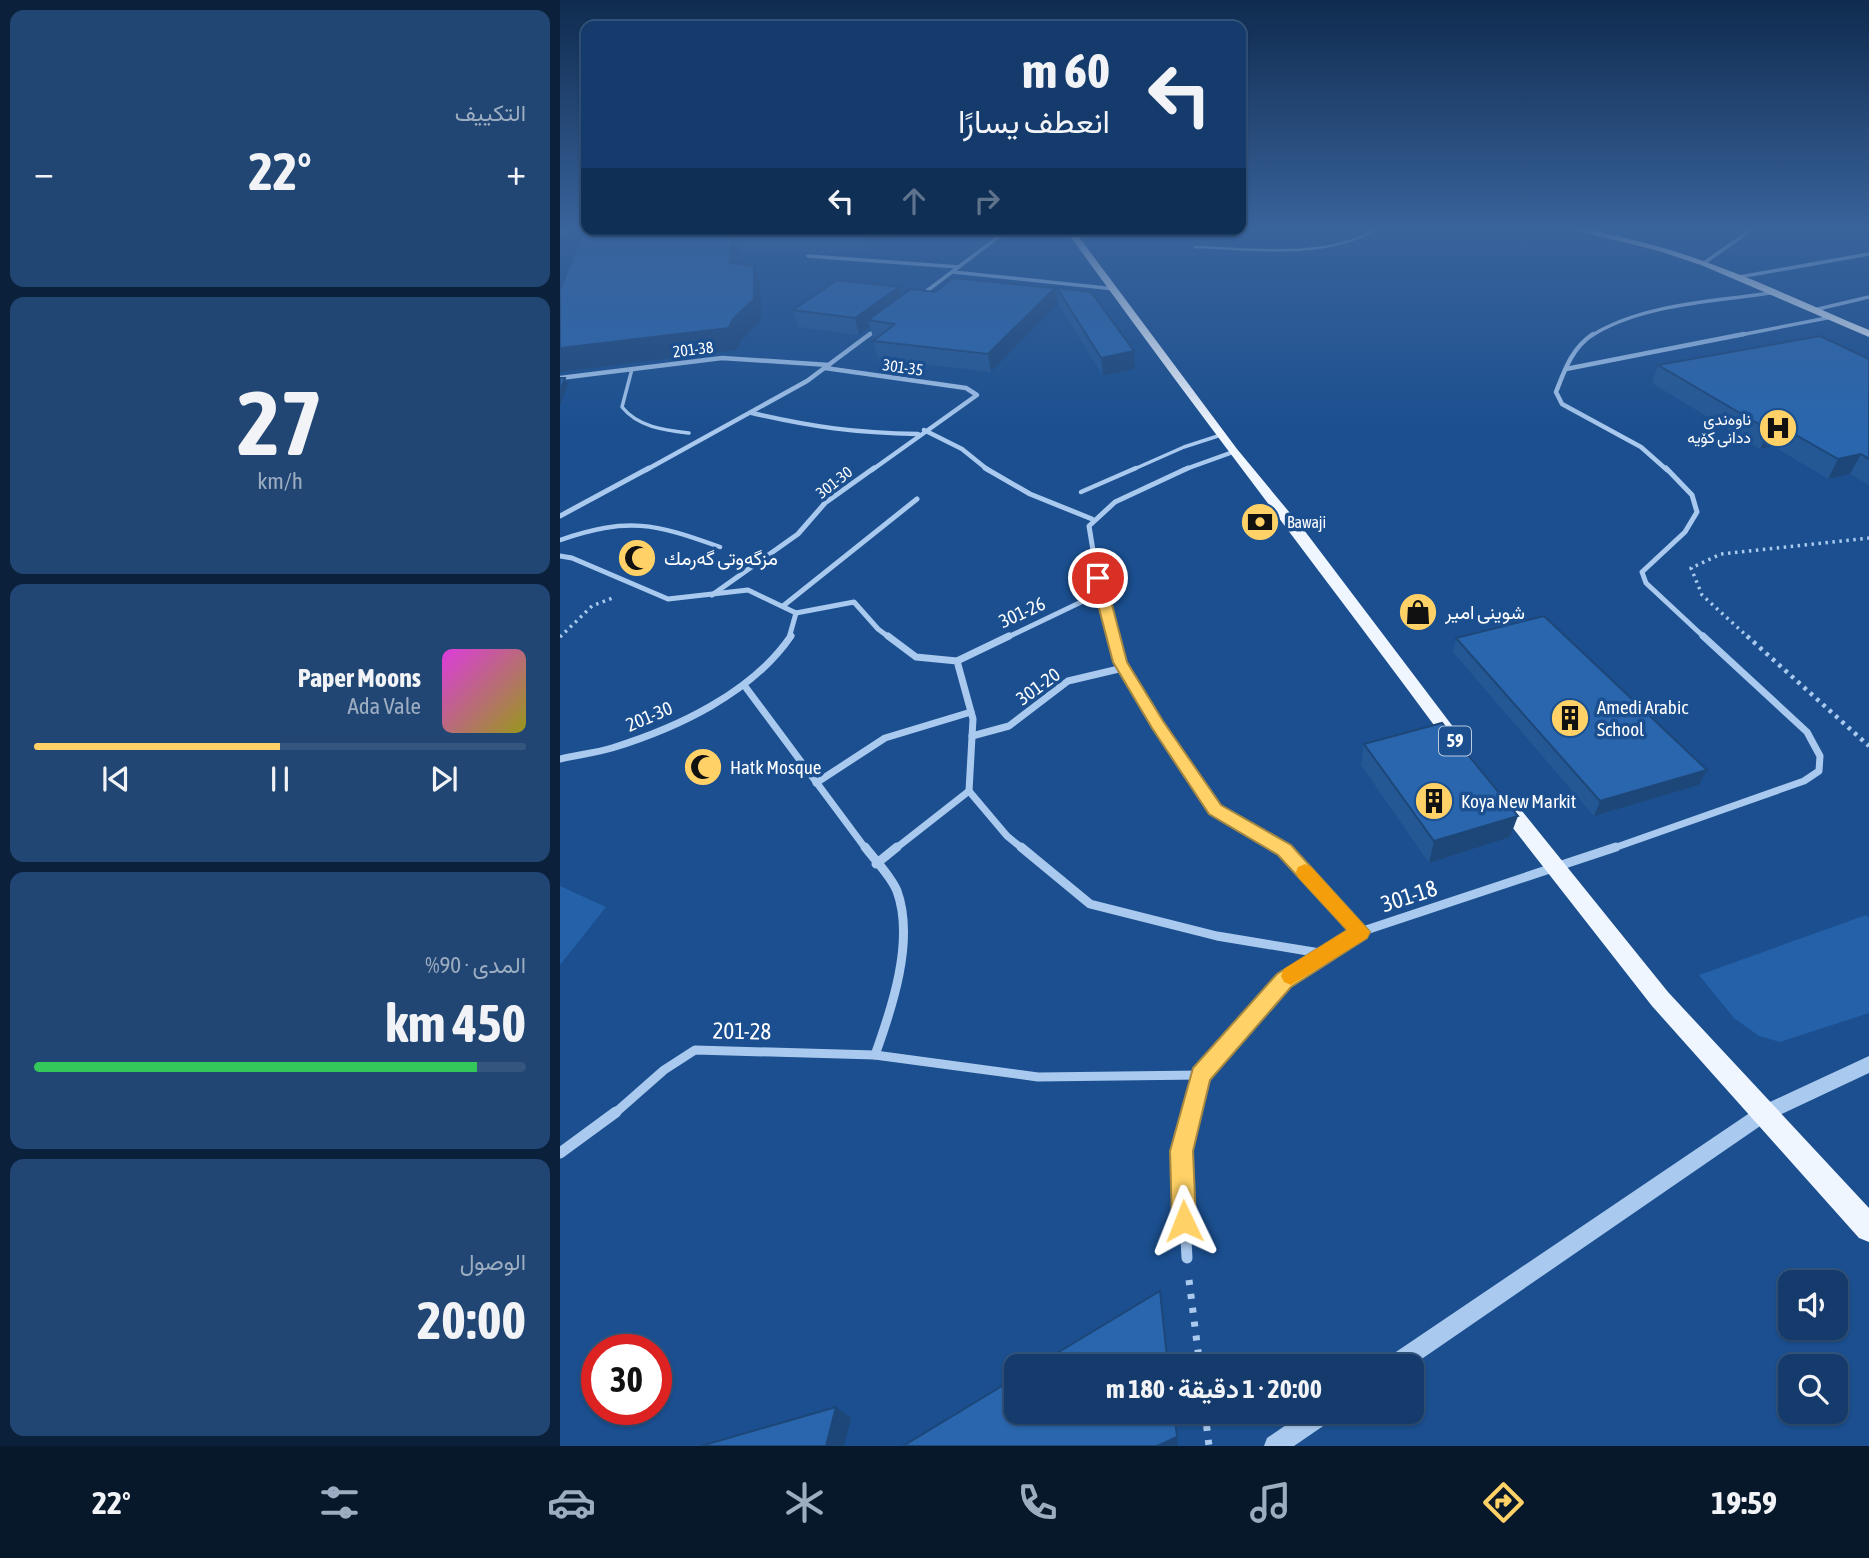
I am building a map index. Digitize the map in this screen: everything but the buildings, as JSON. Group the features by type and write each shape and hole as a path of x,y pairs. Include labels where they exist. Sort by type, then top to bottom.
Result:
{"main road":[{"name":"59","path":"1120,295 1233,452 1299,533 1469,759"},
{"path":"1783,295 1869,334"},
{"path":"1493,789 1660,999 1869,1228"}],"street":[{"path":"919,298 922,295"},
{"path":"1566,369 1582,342 1598,330 1620,321 1757,295"},
{"path":"1814,310 1869,297"},
{"path":"1566,369 1832,317"},
{"path":"560,516 752,413 827,366 885,323"},
{"name":"201-38","path":"560,378 722,358 827,366"},
{"name":"301-35","path":"827,366 966,388 976,395"},
{"name":"301-18","path":"1187,1258 1181,1151 1201,1075 1284,980 1360,932 1557,868 1804,780 1819,771 1820,756 1807,732 1646,583 1642,572 1654,557 1684,534 1695,517 1697,503 1689,489 1653,456 1621,435 1562,404 1556,392 1566,369"},
{"name":"301-30","path":"712,596 798,534 825,503 976,395"},
{"path":"752,413 856,433 922,432 962,449 1006,481 1092,519"},
{"path":"1233,452 1156,480 1128,494 1092,519 1088,526 1100,593 1124,668 1157,724 1215,809 1284,850 1360,932"},
{"path":"783,606 917,499"},
{"path":"560,556 572,558 668,599 748,590 796,612 854,602 878,629 916,657 957,661 971,712 969,791 1007,836 1090,904 1217,936 1326,954"},
{"name":"301-26","path":"957,661 1100,593"},
{"name":"201-30","path":"560,759 611,748 674,724 744,685 779,651 793,633 796,612"},
{"name":"301-20","path":"972,736 1009,726 1068,681 1124,668"},
{"path":"744,685 896,889 904,920 895,999 875,1055"},
{"path":"816,783 885,738 971,712"},
{"path":"876,864 969,791"},
{"name":"201-28","path":"560,1153 608,1119 664,1070 695,1050 875,1055 1038,1077 1201,1075"},
{"path":"1410,1354 1763,1114 1869,1065"},
{"path":"1275,1446 1307,1424"}],"lane":[{"path":"632,369 622,407 625,413 657,428 689,433"},
{"path":"1081,492 1184,447 1221,435"},
{"path":"560,540 591,528 624,522 655,524 720,547"}],"path":[{"path":"1869,538 1721,554 1692,568 1702,595 1869,746"},
{"path":"560,638 592,606 637,588"},
{"path":"1187,1258 1198,1354"},
{"path":"1206,1424 1209,1446"}],"shaded area":[{"path":"560,886 606,907 560,965"},
{"path":"1866,915 1869,918 1869,1013 1780,1042 1759,1036 1734,1018 1699,975"}],"slow traffic":[{"path":"1291,976 1360,932 1305,872"}],"place":[{"name":"ناوەندی ددانی کۆیە","path":"1778,428"},
{"name":"Bawaji","path":"1260,522"},
{"name":"مزگه‌وتی گه‌رمك","path":"637,558"},
{"name":"شوينى امير","path":"1418,612"},
{"name":"Amedi Arabic School","path":"1570,718"},
{"name":"Hatk Mosque","path":"703,767"},
{"name":"Koya New Markit","path":"1434,801"}],"route":[{"path":"1098,578 1120,662 1157,724 1215,809 1284,850 1360,932 1284,980 1201,1075 1181,1151 1184,1221"}]}
